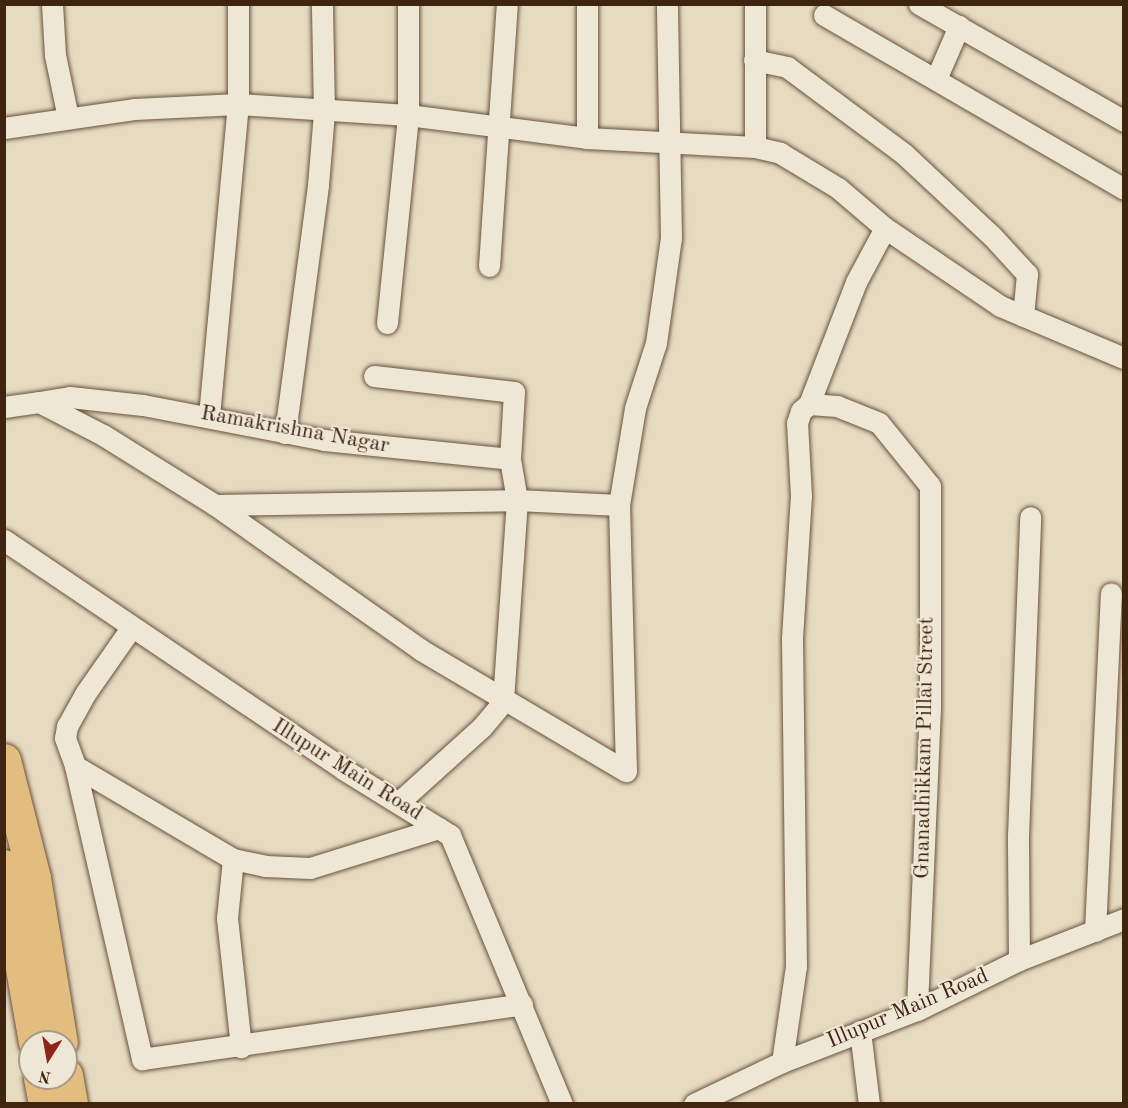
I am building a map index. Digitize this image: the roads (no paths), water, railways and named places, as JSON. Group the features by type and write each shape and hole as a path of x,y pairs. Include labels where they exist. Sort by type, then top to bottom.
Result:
{"main road":[{"path":"4,760 34,878 59,1030"},
{"path":"6,877 33,1030"}],"street":[{"path":"51,4 55,55 68,118"},
{"path":"209,416 238,104 238,4"},
{"path":"285,433 318,185 324,112 322,4"},
{"path":"387,323 408,115 408,4"},
{"path":"489,266 507,4"},
{"path":"587,4 587,138"},
{"path":"39,402 103,435 215,505 350,601 503,702 626,771 619,505 635,408 656,342 671,238 667,4"},
{"path":"755,4 755,147"},
{"path":"919,4 1124,121"},
{"path":"824,15 1124,189"},
{"path":"936,79 960,27"},
{"path":"754,60 787,67 904,154 992,236 1027,274 1023,316"},
{"path":"4,128 146,108 238,104 324,112 408,115 499,129 587,138 755,147 780,153 838,188 885,228 1000,306 1124,358"},
{"path":"782,1062 796,966 792,638 801,496 797,423 801,411 808,404 856,282 885,228"},
{"path":"374,376 514,392 510,459 517,500 503,702 482,727 398,803"},
{"name":"Ramakrishna Nagar","path":"4,407 70,397 209,416 285,433 510,459"},
{"name":"Gnanadhikkam Pillai Street","path":"808,404 837,406 879,423 930,486 930,708 917,1010"},
{"path":"215,505 517,500 619,505"},
{"path":"1019,960 1018,836 1030,517"},
{"name":"Illupur Main Road","path":"4,540 131,628 450,835 562,1104"},
{"path":"1095,931 1111,593"},
{"path":"131,628 85,694 68,726 65,738 75,766 142,1059 241,1047 522,1004"},
{"path":"75,766 233,859 265,866 310,868 440,828"},
{"path":"233,859 228,929 241,1047"},
{"name":"Illupur Main Road","path":"694,1104 782,1062 860,1030 917,1010 1019,960 1124,919"},
{"path":"860,1030 869,1104"}]}
